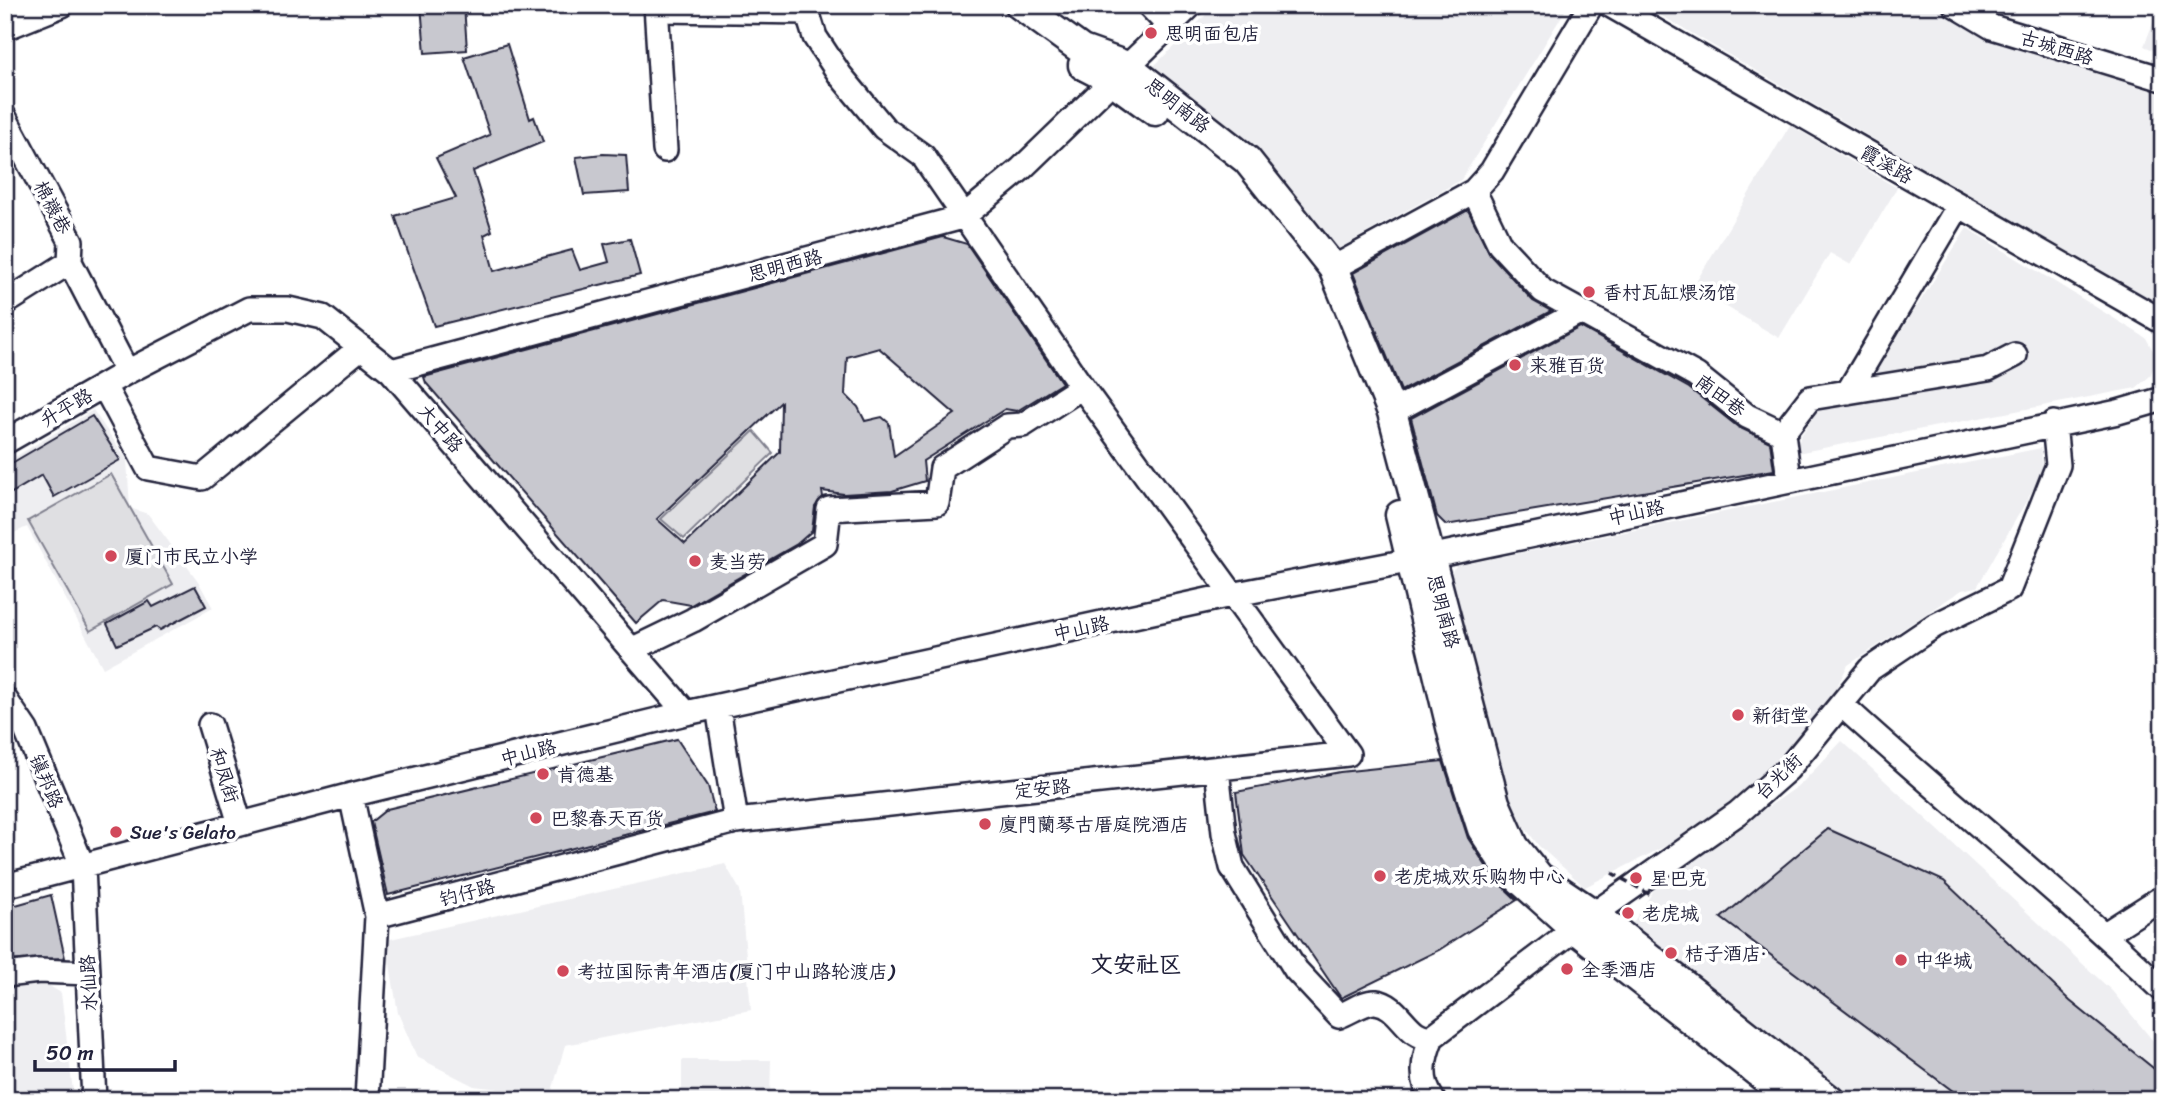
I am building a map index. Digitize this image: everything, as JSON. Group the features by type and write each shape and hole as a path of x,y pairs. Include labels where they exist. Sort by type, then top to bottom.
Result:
{"main road":[{"path":"1002,5 1063,55 1119,73"},
{"path":"1020,5 1119,73"},
{"name":"思明南路","path":"1119,73 1247,160 1268,182 1333,268 1392,412 1456,748 1482,829 1508,869 1585,921 1830,1100"},
{"name":"思明南路","path":"1119,73 1235,168 1284,224 1326,284 1373,412 1397,500 1419,558"},
{"name":"思明南路","path":"1585,921 1793,1100"}],"street":[{"path":"5,28 62,5"},
{"path":"1149,5 1169,26"},
{"name":"思明西路","path":"391,371 963,217 1021,169 1191,5"},
{"path":"1333,268 1474,191 1492,171 1591,5"},
{"name":"霞溪路","path":"1611,5 2163,322"},
{"name":"古城西路","path":"1955,5 1992,27 2163,79"},
{"path":"665,150 657,8 806,9 815,37 840,75 884,128 923,156 1082,387 1231,595"},
{"name":"棉襪巷","path":"5,118 71,240 70,262 127,372"},
{"name":"南田巷","path":"1474,191 1500,245 1543,291 1696,375 1747,416 1783,433"},
{"path":"1848,392 1959,205"},
{"path":"6,302 70,262"},
{"name":"大中路","path":"127,372 249,309 288,309 323,317 391,371 686,713"},
{"path":"1392,412 1579,312"},
{"path":"104,386 148,468 202,478 360,348"},
{"path":"1789,479 1783,433 1810,398 1988,369 2015,355"},
{"name":"升平路","path":"5,442 127,372"},
{"path":"633,649 693,620 825,544 829,509 937,503 942,468 1007,426 1023,425 1082,387"},
{"name":"中山路","path":"5,886 351,795 686,713 1231,595 2118,412 2163,399"},
{"name":"台光街","path":"1432,1037 1585,921 1738,813 1788,769 1843,706 1870,669 1934,626 2009,589 2058,465 2054,424"},
{"name":"定安路","path":"736,821 1348,754 1231,595"},
{"name":"镇邦路","path":"5,699 26,730 83,866"},
{"path":"1843,706 1913,770 2105,934 2163,990"},
{"path":"718,707 736,821"},
{"name":"和凤街","path":"210,725 240,824"},
{"path":"1217,769 1224,834 1232,867 1296,970 1339,1016 1373,1002 1383,1004 1417,1035 1432,1037 1423,1058 1427,1090 1433,1100"},
{"path":"351,795 377,916 367,1100"},
{"name":"钓仔路","path":"377,916 736,821"},
{"name":"水仙路","path":"83,866 94,1100"},
{"path":"2105,934 2163,897"},
{"path":"5,975 40,971 88,973"}],"path":[{"path":"1612,873 1651,895"}],"shaded area":[{"path":"1216,5 1568,6 1461,180 1334,251 1261,153 1151,69"},
{"path":"1643,5 1930,5 1973,28 2163,95 2163,307"},
{"path":"2160,5 2163,5 2163,54 2144,46"},
{"path":"1790,125 1897,188 1851,265 1830,253 1779,338 1693,287"},
{"path":"1967,228 2146,338 2157,358 2150,376 2136,388 1797,453 1800,437 1819,409 1854,405"},
{"name":"厦门市民立小学","path":"93,410 127,460 130,508 148,514 198,581 213,608 103,668 27,527 5,537 5,463"},
{"path":"754,431 773,453 684,539 661,519"},
{"path":"2041,448 2043,472 1977,587 1962,590 1848,665 1830,700 1758,780 1685,836 1585,887 1539,846 1508,806 1445,580 1456,566"},
{"path":"111,474 173,584 90,631 28,521"},
{"path":"1842,741 2112,991 2163,1053 2163,1100 1853,1100 1631,926 1659,882 1800,785"},
{"path":"725,864 740,890 751,1010 565,1045 551,1095 474,1086 417,1057 398,1013 386,940"},
{"path":"35,977 61,993 74,1100 5,1100 5,980"},
{"path":"682,1060 771,1060 770,1100 682,1100"}],"building":[{"path":"421,5 464,5 467,50 425,53"},
{"path":"507,44 530,119 534,117 543,142 473,171 492,231 484,235 494,271 572,250 580,270 609,262 604,244 630,239 640,275 434,326 395,216 456,198 436,158 490,135 464,57"},
{"path":"626,155 629,192 584,195 576,157"},
{"path":"1468,210 1490,254 1533,301 1551,311 1401,391 1353,273"},
{"path":"943,237 967,244 1062,383 1017,411 1005,409 923,461 925,481 892,491 844,494 822,491 823,497 815,507 812,531 797,544 691,605 663,600 636,623 426,383 424,377","holes":["879,348 955,414 894,456 889,423 882,417 865,421 858,407 845,394 847,357","781,402 780,452 685,544 657,519"]},
{"name":"来雅百货","path":"1580,327 1689,388 1738,427 1770,442 1774,470 1446,525 1437,516 1411,418"},
{"path":"92,416 120,460 54,497 42,475 5,497 5,467"},
{"path":"195,586 206,606 160,630 156,627 117,645 107,624 149,601 153,607"},
{"name":"巴黎春天百货","path":"677,739 708,786 715,812 388,895 371,822 387,809"},
{"name":"老虎城欢乐购物中心","path":"1443,761 1468,838 1494,878 1517,900 1439,950 1341,998 1244,855 1236,792 1340,772"},
{"name":"中华城","path":"1828,829 1944,881 2070,1001 2163,1076 2163,1100 1965,1100 1721,918"},
{"path":"51,895 65,958 5,961 5,908"}],"place":[{"name":"思明面包店","path":"1151,33"},
{"name":"香村瓦缸煨汤馆","path":"1589,292"},
{"name":"来雅百货","path":"1515,365"},
{"name":"厦门市民立小学","path":"111,556"},
{"name":"麦当劳","path":"695,561"},
{"name":"新街堂","path":"1738,715"},
{"name":"肯德基","path":"543,774"},
{"name":"巴黎春天百货","path":"536,818"},
{"name":"廈門蘭琴古厝庭院酒店","path":"985,824"},
{"name":"Sue's Gelato","path":"116,832"},
{"name":"老虎城欢乐购物中心","path":"1380,876"},
{"name":"星巴克","path":"1636,878"},
{"name":"老虎城","path":"1628,913"},
{"name":"桔子酒店·","path":"1671,953"},
{"name":"中华城","path":"1901,960"},
{"name":"全季酒店","path":"1567,969"},
{"name":"考拉国际青年酒店(厦门中山路轮渡店)","path":"563,971"}],"district":[{"name":"文安社区","path":"1136,964"}]}
